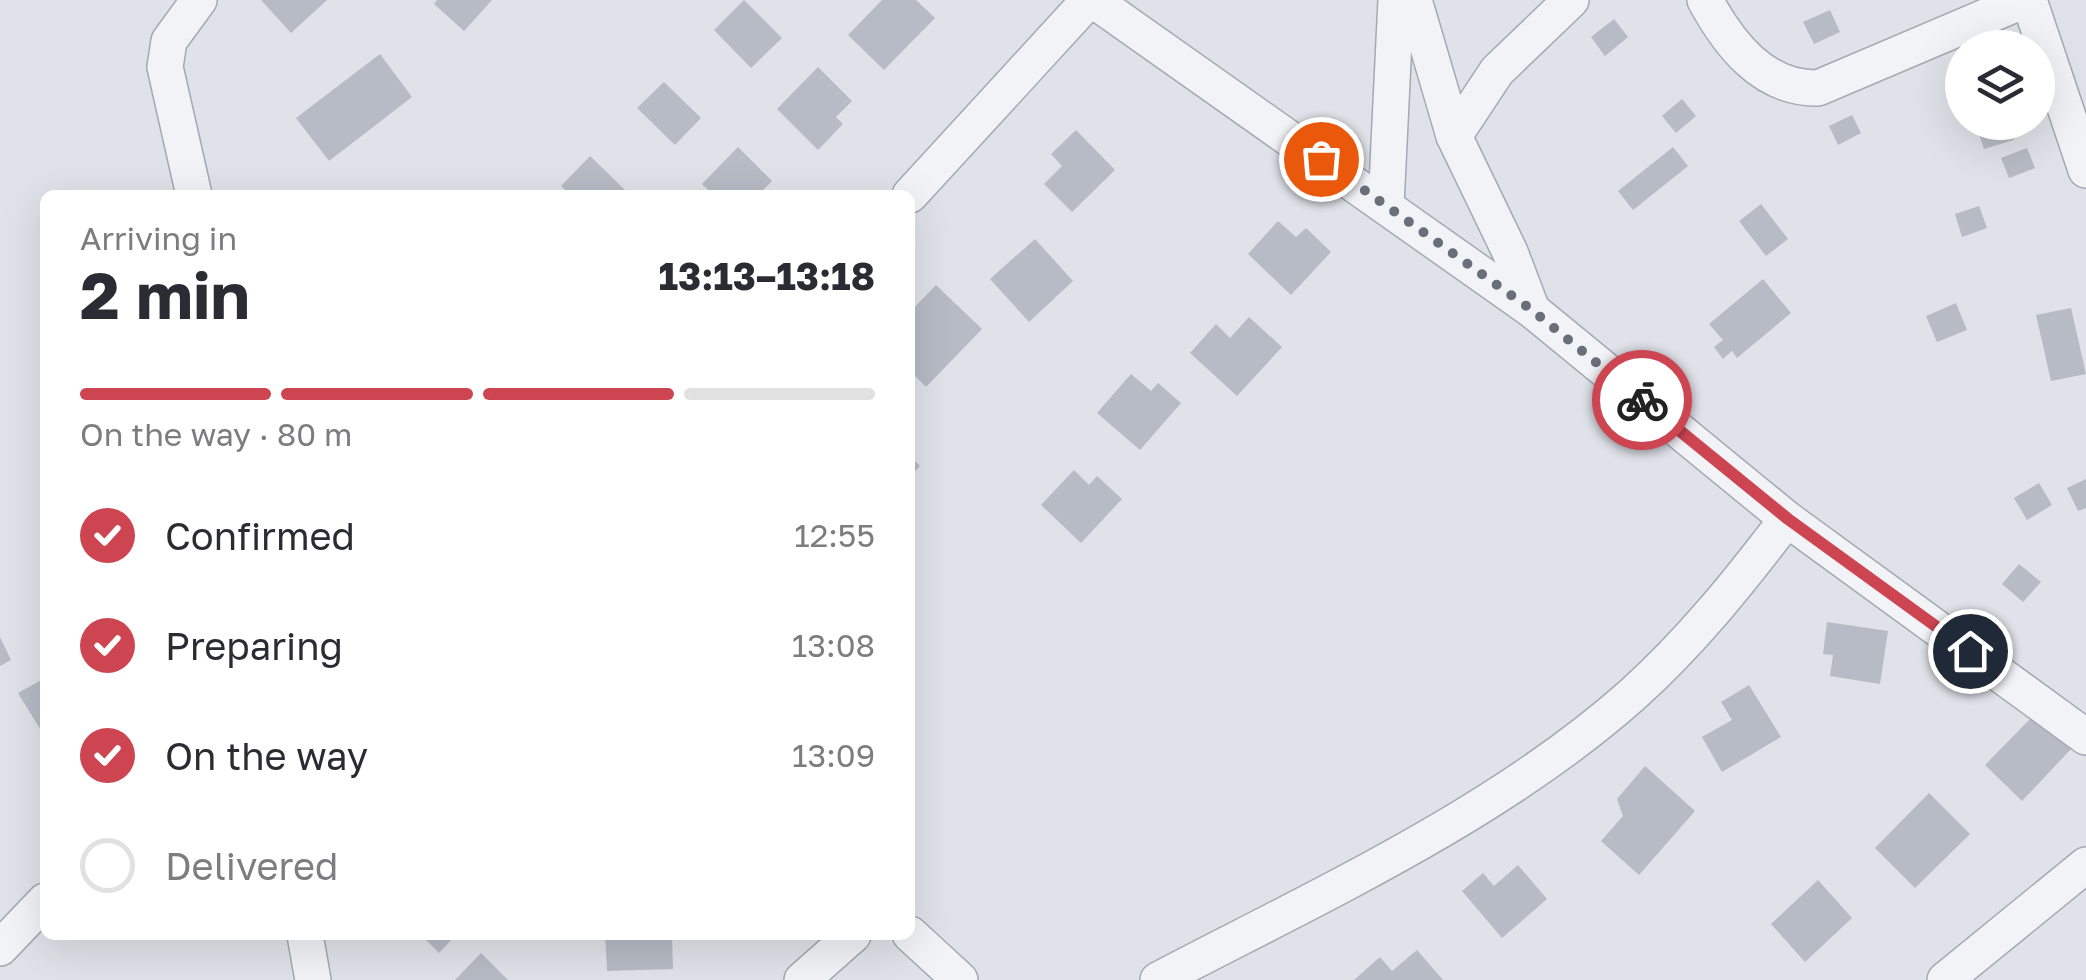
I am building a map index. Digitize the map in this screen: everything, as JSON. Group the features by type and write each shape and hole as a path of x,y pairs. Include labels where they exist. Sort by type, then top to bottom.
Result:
{"street":[{"path":"193,190 164,67 170,41 199,0"},
{"path":"915,190 1091,0 1532,310 1788,519 2086,737"},
{"path":"1386,205 1396,0"},
{"path":"1414,0 1454,136 1510,252 1532,310"},
{"path":"1454,136 1497,71 1571,0"},
{"path":"1705,0 1744,57 1798,88 1818,88 2027,0 2086,170"},
{"path":"1158,980 1347,884 1558,752 1630,696 1707,621 1788,519"},
{"path":"1945,980 2086,865"},
{"path":"0,948 40,905"},
{"path":"915,939 960,980"},
{"path":"306,940 313,980"},
{"path":"802,980 847,940"}],"building":[{"path":"261,0 327,0 291,33"},
{"path":"437,0 492,0 464,31 434,4"},
{"path":"744,0 782,38 751,68 714,30"},
{"path":"882,0 916,0 935,18 884,70 848,35"},
{"path":"1830,10 1840,32 1814,44 1803,22"},
{"path":"1614,19 1628,37 1605,56 1591,37"},
{"path":"380,54 412,97 329,161 296,118"},
{"path":"818,67 852,101 836,117 843,124 818,150 777,109"},
{"path":"664,82 701,118 675,145 637,108"},
{"path":"1682,99 1696,116 1676,133 1662,116"},
{"path":"1852,115 1861,133 1838,145 1829,126"},
{"path":"1076,130 1115,170 1072,212 1044,184 1062,166 1051,154"},
{"path":"1981,140 2014,140 1984,149"},
{"path":"738,147 772,181 763,190 708,190 702,184"},
{"path":"1673,147 1688,166 1633,210 1618,191"},
{"path":"2027,148 2035,168 2009,178 2001,158"},
{"path":"590,156 625,190 565,190 561,186"},
{"path":"1761,204 1788,239 1766,256 1739,221"},
{"path":"1979,206 1987,228 1962,237 1955,214"},
{"path":"1278,221 1296,237 1306,228 1331,252 1291,295 1248,254"},
{"path":"1035,239 1073,281 1029,322 990,279"},
{"path":"1763,279 1791,313 1737,358 1732,351 1723,359 1714,347 1723,340 1709,324"},
{"path":"936,285 982,329 926,387 915,376 915,307"},
{"path":"1956,303 1967,330 1937,342 1926,316"},
{"path":"2071,308 2086,374 2051,381 2036,315"},
{"path":"1249,317 1282,347 1237,396 1190,353 1216,324 1230,338"},
{"path":"1131,374 1151,391 1158,383 1181,403 1140,450 1097,413"},
{"path":"1074,470 1089,485 1097,476 1122,499 1081,543 1041,505"},
{"path":"2086,479 2086,508 2078,511 2067,488"},
{"path":"2039,483 2052,505 2027,520 2014,498"},
{"path":"2019,564 2041,582 2023,602 2002,584"},
{"path":"1827,622 1888,631 1880,684 1830,676 1833,655 1823,654"},
{"path":"0,637 11,660 0,666"},
{"path":"40,681 40,729 18,693"},
{"path":"1749,685 1781,737 1722,772 1702,737 1732,720 1721,702"},
{"path":"2035,714 2071,749 2022,801 1985,765"},
{"path":"1645,766 1695,811 1639,875 1601,841 1623,816 1617,799"},
{"path":"1929,793 1970,834 1915,888 1875,848"},
{"path":"1518,865 1547,899 1502,938 1462,891 1483,873 1494,886"},
{"path":"1818,880 1852,918 1805,962 1771,924"},
{"path":"426,940 451,940 439,953"},
{"path":"605,940 672,940 673,969 607,971"},
{"path":"1417,950 1443,980 1354,980 1380,957 1392,971"},
{"path":"481,953 508,980 455,980"}],"way so far":[{"path":"1321,159 1532,310 1642,400"}],"route":[{"path":"1642,400 1788,519 1970,651"}]}
